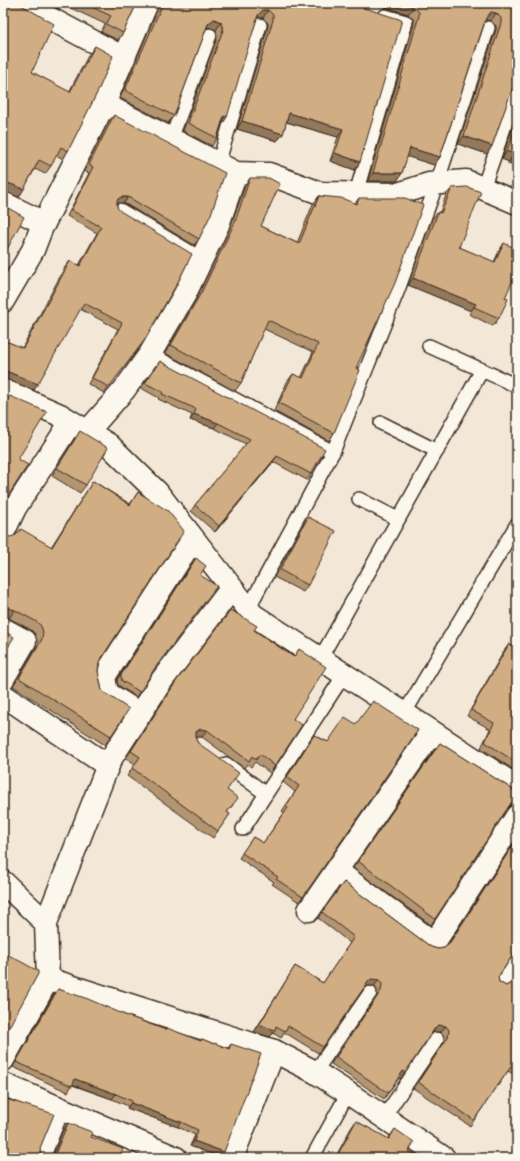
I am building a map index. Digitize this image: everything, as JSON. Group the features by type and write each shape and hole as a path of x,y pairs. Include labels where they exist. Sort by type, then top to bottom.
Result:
{"street":[{"path":"21,3 124,58"},
{"path":"3,301 33,250 44,223 104,104 147,3"},
{"path":"104,104 227,168 269,174 320,193 398,194 437,183 466,181 517,202"},
{"path":"3,533 15,508 79,427 124,390 150,354 184,294 218,225 227,168"},
{"path":"3,203 44,223"},
{"path":"3,390 60,415 109,445 157,492 253,615 516,786"},
{"path":"140,714 107,692 104,677 193,539"},
{"path":"3,1060 48,979 46,923 108,766 162,680 232,589"},
{"path":"3,629 24,642 3,679"},
{"path":"3,695 108,766"},
{"path":"309,910 432,732"},
{"path":"337,871 434,943 517,816"},
{"path":"3,882 46,923"},
{"path":"48,979 274,1051 315,1072 442,1157"},
{"path":"232,1158 274,1051"},
{"path":"3,1084 176,1158"}],"lane":[{"path":"356,193 406,22 375,13"},
{"path":"227,168 260,25"},
{"path":"248,609 334,452 398,290 437,183 488,28"},
{"path":"171,139 210,35"},
{"path":"483,188 517,91"},
{"path":"120,210 202,259"},
{"path":"429,346 517,386"},
{"path":"150,354 334,452"},
{"path":"320,659 482,370"},
{"path":"381,423 437,451"},
{"path":"359,499 398,519"},
{"path":"404,714 517,524"},
{"path":"243,829 344,675"},
{"path":"217,757 266,794"},
{"path":"502,984 517,961"},
{"path":"315,1072 370,992"},
{"path":"384,1117 436,1039"},
{"path":"312,1158 348,1093"},
{"path":"44,1158 63,1109"}],"building":[{"path":"3,3 18,3 54,24 32,72 70,92 95,46 113,56 98,91 68,151 61,147 51,166 39,160 24,189 8,183 3,184"},
{"path":"83,3 137,3 123,33 106,24 111,16"},
{"path":"163,3 349,3 402,20 360,162 335,153 343,129 289,113 283,134 242,121 273,20 273,15 268,10 263,10 258,15 227,117 224,116 217,138 188,123 223,30 221,22 214,19 208,24 174,116 125,90"},
{"path":"402,3 517,3 517,79 492,146 464,136 501,23 501,18 496,13 491,12 486,18 440,157 410,148 402,173 373,173 419,16 419,12 414,7"},
{"path":"114,115 225,173 211,214 199,239 128,197 121,197 117,200 117,207 120,211 192,254 178,282 144,341 109,387 92,378 122,323 84,303 38,384 6,371 3,373 3,340 23,348 70,261 80,266 101,227 71,210 93,167 89,165"},
{"path":"517,123 517,157 513,156 514,154 507,151"},
{"path":"250,178 269,178 280,184 261,226 299,244 319,196 341,198 357,204 359,198 405,198 423,205 395,283 356,368 360,370 334,433 279,403 293,374 303,378 318,344 268,320 241,383 171,345 202,291 235,222"},
{"path":"467,187 481,192 459,247 495,262 504,243 517,249 517,270 505,298 508,299 499,318 474,307 476,304 413,278 438,212 441,213 452,188"},
{"path":"3,205 24,217 3,257"},
{"path":"160,361 325,449 311,474 277,456 219,526 195,505 250,439 218,423 194,414 196,409 162,394 163,392 145,383"},
{"path":"10,396 47,412 18,459 28,465 10,493 3,508 3,406"},
{"path":"80,431 108,448 86,485 57,468"},
{"path":"93,481 130,505 138,492 168,511 184,531 99,662 98,671 102,691 129,709 111,736 19,678 42,639 43,632 41,626 37,622 15,610 8,608 3,610 3,535 10,537 16,535 21,529 52,547"},
{"path":"308,517 336,531 308,585 280,570"},
{"path":"196,558 206,566 200,575 217,586 155,668 140,692 122,681 121,675"},
{"path":"231,610 257,626 254,630 294,657 299,649 326,667 293,719 302,725 275,766 260,754 256,760 252,756 249,761 207,730 200,729 196,732 196,740 198,743 239,773 227,790 238,798 227,812 230,814 218,831 132,768 140,757 131,751 177,680"},
{"path":"3,631 14,637 3,655"},
{"path":"509,644 517,649 517,763 485,742 494,723 471,710"},
{"path":"373,701 418,730 303,897 276,879 278,877 242,853 253,837 263,843 288,808 286,806 299,786 287,777 314,735 328,742 345,717 356,724"},
{"path":"440,743 517,792 517,798 511,803 435,919 358,861"},
{"path":"517,839 517,949 498,977 499,982 506,986 513,982 517,976 517,1068 512,1065 474,1120 418,1082 448,1037 449,1030 446,1026 438,1025 435,1028 405,1073 403,1071 388,1093 336,1057 381,991 382,984 379,980 371,979 368,982 323,1047 288,1026 285,1031 276,1026 275,1030 259,1025 295,966 323,983 354,937 322,912 344,882 431,947 438,949 444,948 449,944"},
{"path":"3,952 38,971 38,974 3,1038"},
{"path":"58,989 88,999 125,1015 166,1030 167,1028 201,1041 202,1039 229,1049 231,1044 261,1054 224,1152 194,1141 198,1130 181,1122 131,1103 132,1101 116,1094 75,1079 72,1086 16,1062"},
{"path":"3,1098 54,1114 40,1148 41,1156 44,1158 3,1158"},
{"path":"356,1121 389,1139 395,1129 414,1142 409,1151 421,1158 336,1158"},
{"path":"68,1123 92,1132 91,1137 123,1149 119,1158 52,1158"}]}
